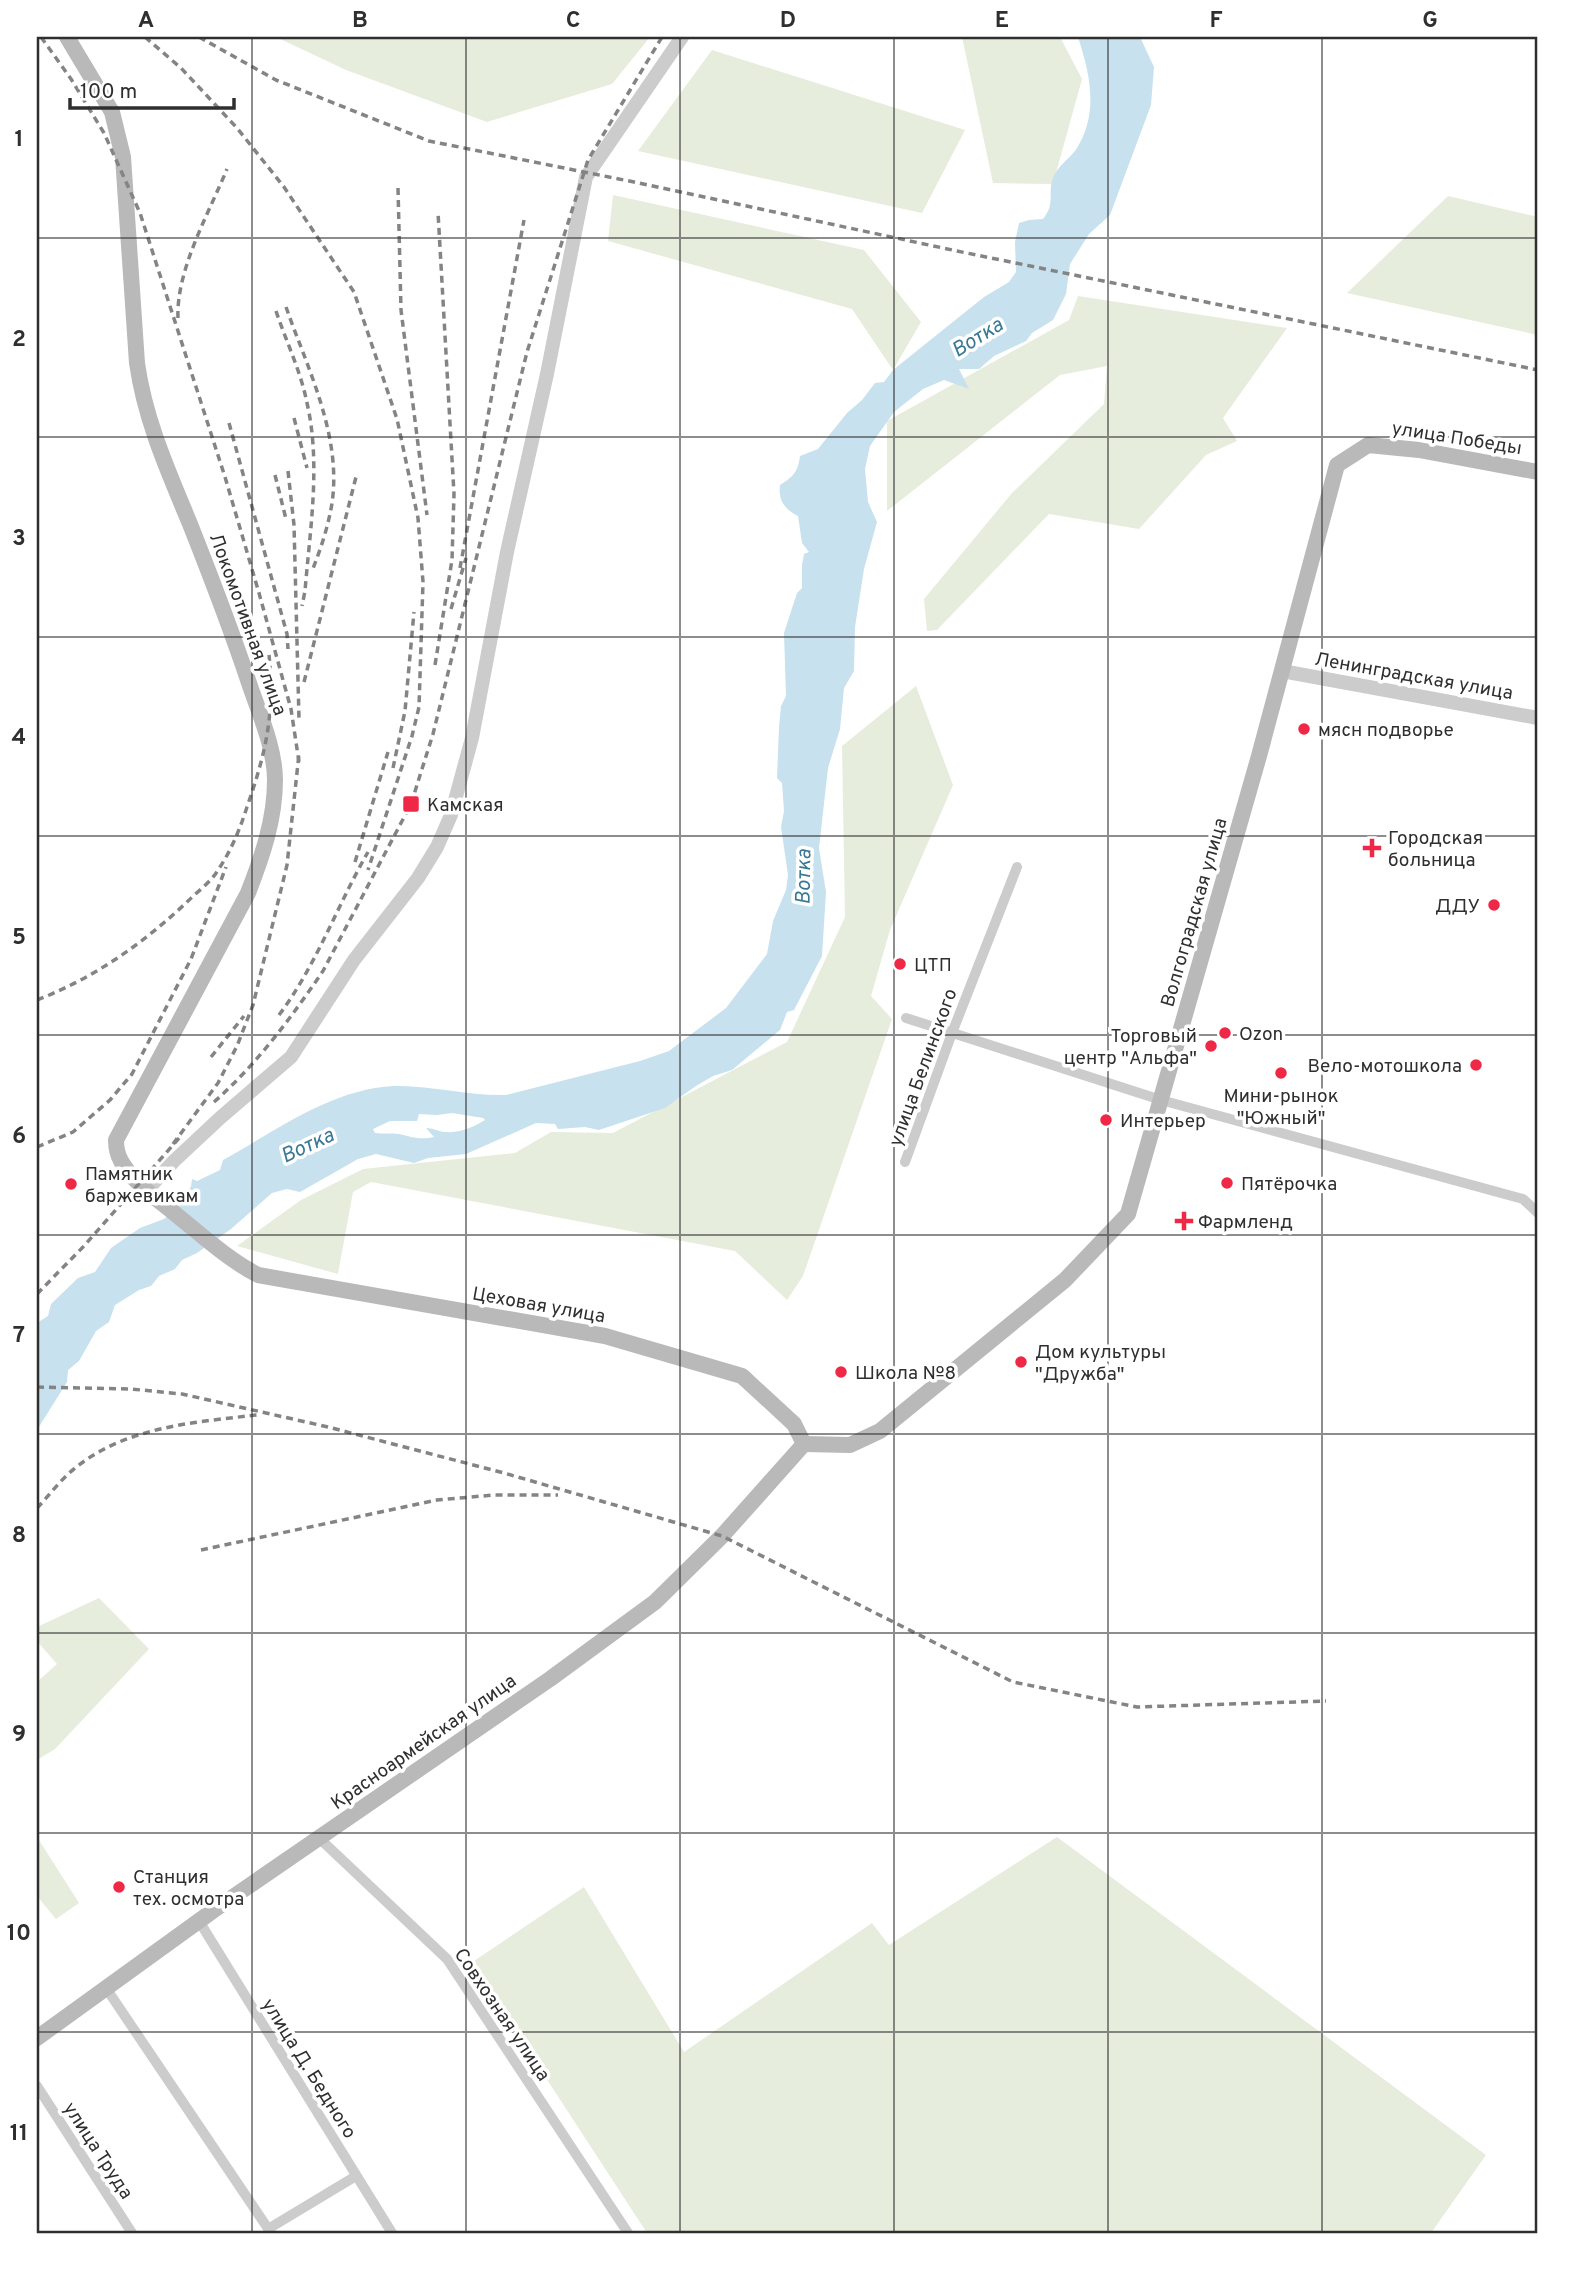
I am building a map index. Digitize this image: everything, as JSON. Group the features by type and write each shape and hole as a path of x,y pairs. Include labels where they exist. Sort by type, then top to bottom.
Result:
{"main road":[{"name":"Локомотивная улица","path":"67,37 112,112 119,134 137,363 150,426 223,606 273,759 275,780 265,850 248,893 116,1140 116,1151 120,1160 151,1194 235,1263"},
{"name":"улица Победы","path":"1368,445 1419,450 1538,472"},
{"name":"Волгоградская улица","path":"804,1444 850,1445 880,1431 1065,1280 1128,1214 1282,671 1337,465 1368,445"},
{"name":"Цеховая улица","path":"235,1263 258,1275 605,1336 742,1376 794,1424 804,1444"},
{"name":"Красноармейская улица","path":"37,2038 199,1921 550,1679 655,1602 722,1536 804,1444"}],"street":[{"path":"151,1194 174,1161 291,1057 354,960 418,878 437,847 451,815 472,738 507,552 547,374 586,177 682,37"},
{"name":"Ленинградская улица","path":"1282,671 1538,718"},
{"name":"улица Белинского","path":"905,1161 1017,867"},
{"path":"906,1018 1161,1100 1523,1199 1538,1213"},
{"name":"Совхозная улица","path":"319,1838 447,1959 628,2233"},
{"name":"улица Д. Бедного","path":"199,1921 392,2233"},
{"path":"106,1988 270,2231 356,2176"},
{"name":"улица Труда","path":"37,2086 132,2233"}],"green space":[{"path":"276,37 650,37 612,84 487,122 346,70"},
{"path":"962,37 1060,37 1082,79 1053,184 993,183"},
{"path":"712,50 965,130 922,213 638,151"},
{"path":"613,195 864,250 921,322 893,370 852,309 608,241"},
{"path":"1448,196 1538,217 1538,335 1347,293"},
{"path":"1078,296 1287,328 1223,418 1237,441 1206,455 1139,529 1049,514 937,630 927,631 924,599 1012,493 1104,404 1107,366 1060,375 887,511 887,421 1069,320"},
{"path":"916,686 953,785 890,930 871,996 892,1019 803,1276 787,1300 735,1251 371,1182 353,1192 338,1274 237,1246 301,1200 363,1169 515,1153 551,1132 613,1133 787,1042 845,917 842,746"},
{"path":"99,1598 149,1649 55,1749 37,1760 37,1682 57,1664 37,1641 37,1627"},
{"path":"37,1837 79,1903 56,1919 37,1896"},
{"path":"1057,1837 1486,2155 1431,2233 647,2233 471,1963 584,1887 684,2052 872,1923 889,1945"}],"water":[{"name":"Вотка","path":"1078,37 1140,37 1154,67 1151,105 1110,215 1089,234 1070,264 1066,294 1053,320 1032,333 1026,341 994,356 979,369 959,369 969,389 944,380 923,389 894,412 870,446 865,469 868,502 877,522 864,569 855,627 854,671 844,688 840,729 828,768 819,848 826,892 822,956 794,1010 787,1012 780,1030 732,1070 713,1076 665,1108 599,1130 585,1127 558,1129 555,1124 536,1123 466,1154 428,1158 414,1163 376,1154 358,1159 300,1192 287,1189 272,1193 231,1229 197,1253 182,1260 175,1269 159,1276 151,1286 115,1305 109,1322 96,1331 79,1361 68,1370 67,1382 37,1430 37,1323 48,1316 51,1304 78,1278 95,1272 111,1248 140,1228 164,1219 180,1204 181,1196 191,1187 192,1179 197,1181 220,1170 223,1160 305,1113 348,1095 394,1086 506,1095 669,1051 726,1008 767,954 773,921 786,890 788,875 781,827 784,811 782,783 777,778 781,706 786,696 784,633 797,593 802,588 804,554 809,552 802,543 798,516 781,500 780,485 794,474 800,456 818,449 875,383 884,382 893,370 984,297 1009,282 1016,272 1015,242 1019,223 1043,219 1050,203 1053,178 1077,148 1088,121 1089,79","holes":["452,1113 485,1120 461,1131 444,1132 426,1128 434,1137 429,1138 375,1133 373,1129 390,1121 417,1121 419,1114"]}],"railway":[{"path":"41,37 104,133 140,213 225,477 259,593 291,709 299,762"},
{"path":"145,37 181,68 237,128 284,187 354,292 397,419 418,518 423,582 419,707 368,870"},
{"path":"199,37 276,80 429,141 1538,370"},
{"path":"214,1102 272,1040 323,971 411,804 433,734 527,352 588,160 662,37"},
{"path":"178,318 182,281 188,261 227,169"},
{"path":"398,188 401,310 427,515"},
{"path":"435,665 452,560 454,494 438,212"},
{"path":"460,568 524,220"},
{"path":"286,307 322,406 333,457 331,509 312,571"},
{"path":"276,311 297,368 311,426 314,473 312,520 302,606"},
{"path":"294,418 307,468"},
{"path":"229,423 287,634 288,649"},
{"path":"288,471 294,525 299,719"},
{"path":"275,475 286,519"},
{"path":"304,682 356,477"},
{"path":"451,609 466,558"},
{"path":"393,768 405,711 414,612"},
{"path":"37,1000 98,970 136,945 215,874 238,832 264,750 270,715 269,655"},
{"path":"355,862 388,752"},
{"path":"173,1144 218,1083 237,1046 253,1005 287,865 299,754"},
{"path":"279,1015 315,956 368,852"},
{"path":"37,1147 73,1132 110,1100 132,1074 191,959 226,867"},
{"path":"211,1057 244,1016"},
{"path":"37,1294 83,1247 180,1137"},
{"path":"37,1387 131,1389 182,1394 328,1427 504,1473 722,1536 1013,1682 1137,1707 1326,1701"},
{"path":"37,1508 74,1469 115,1444 138,1435 185,1424 257,1415"},
{"path":"201,1550 437,1500 494,1495 558,1495"}],"place":[{"name":"мясн подворье","path":"1304,729"},
{"name":"Камская","path":"411,804"},
{"name":"Городская больница","path":"1372,848"},
{"name":"ДДУ","path":"1494,905"},
{"name":"ЦТП","path":"900,964"},
{"name":"Ozon","path":"1225,1033"},
{"name":"Торговый центр \"Альфа\"","path":"1211,1046"},
{"name":"Вело-мотошкола","path":"1476,1065"},
{"name":"Мини-рынок \"Южный\"","path":"1281,1073"},
{"name":"Интерьер","path":"1106,1120"},
{"name":"Пятёрочка","path":"1227,1183"},
{"name":"Памятник баржевикам","path":"71,1184"},
{"name":"Фармленд","path":"1184,1221"},
{"name":"Дом культуры \"Дружба\"","path":"1021,1362"},
{"name":"Школа №8","path":"841,1372"},
{"name":"Станция тех. осмотра","path":"119,1887"}]}
